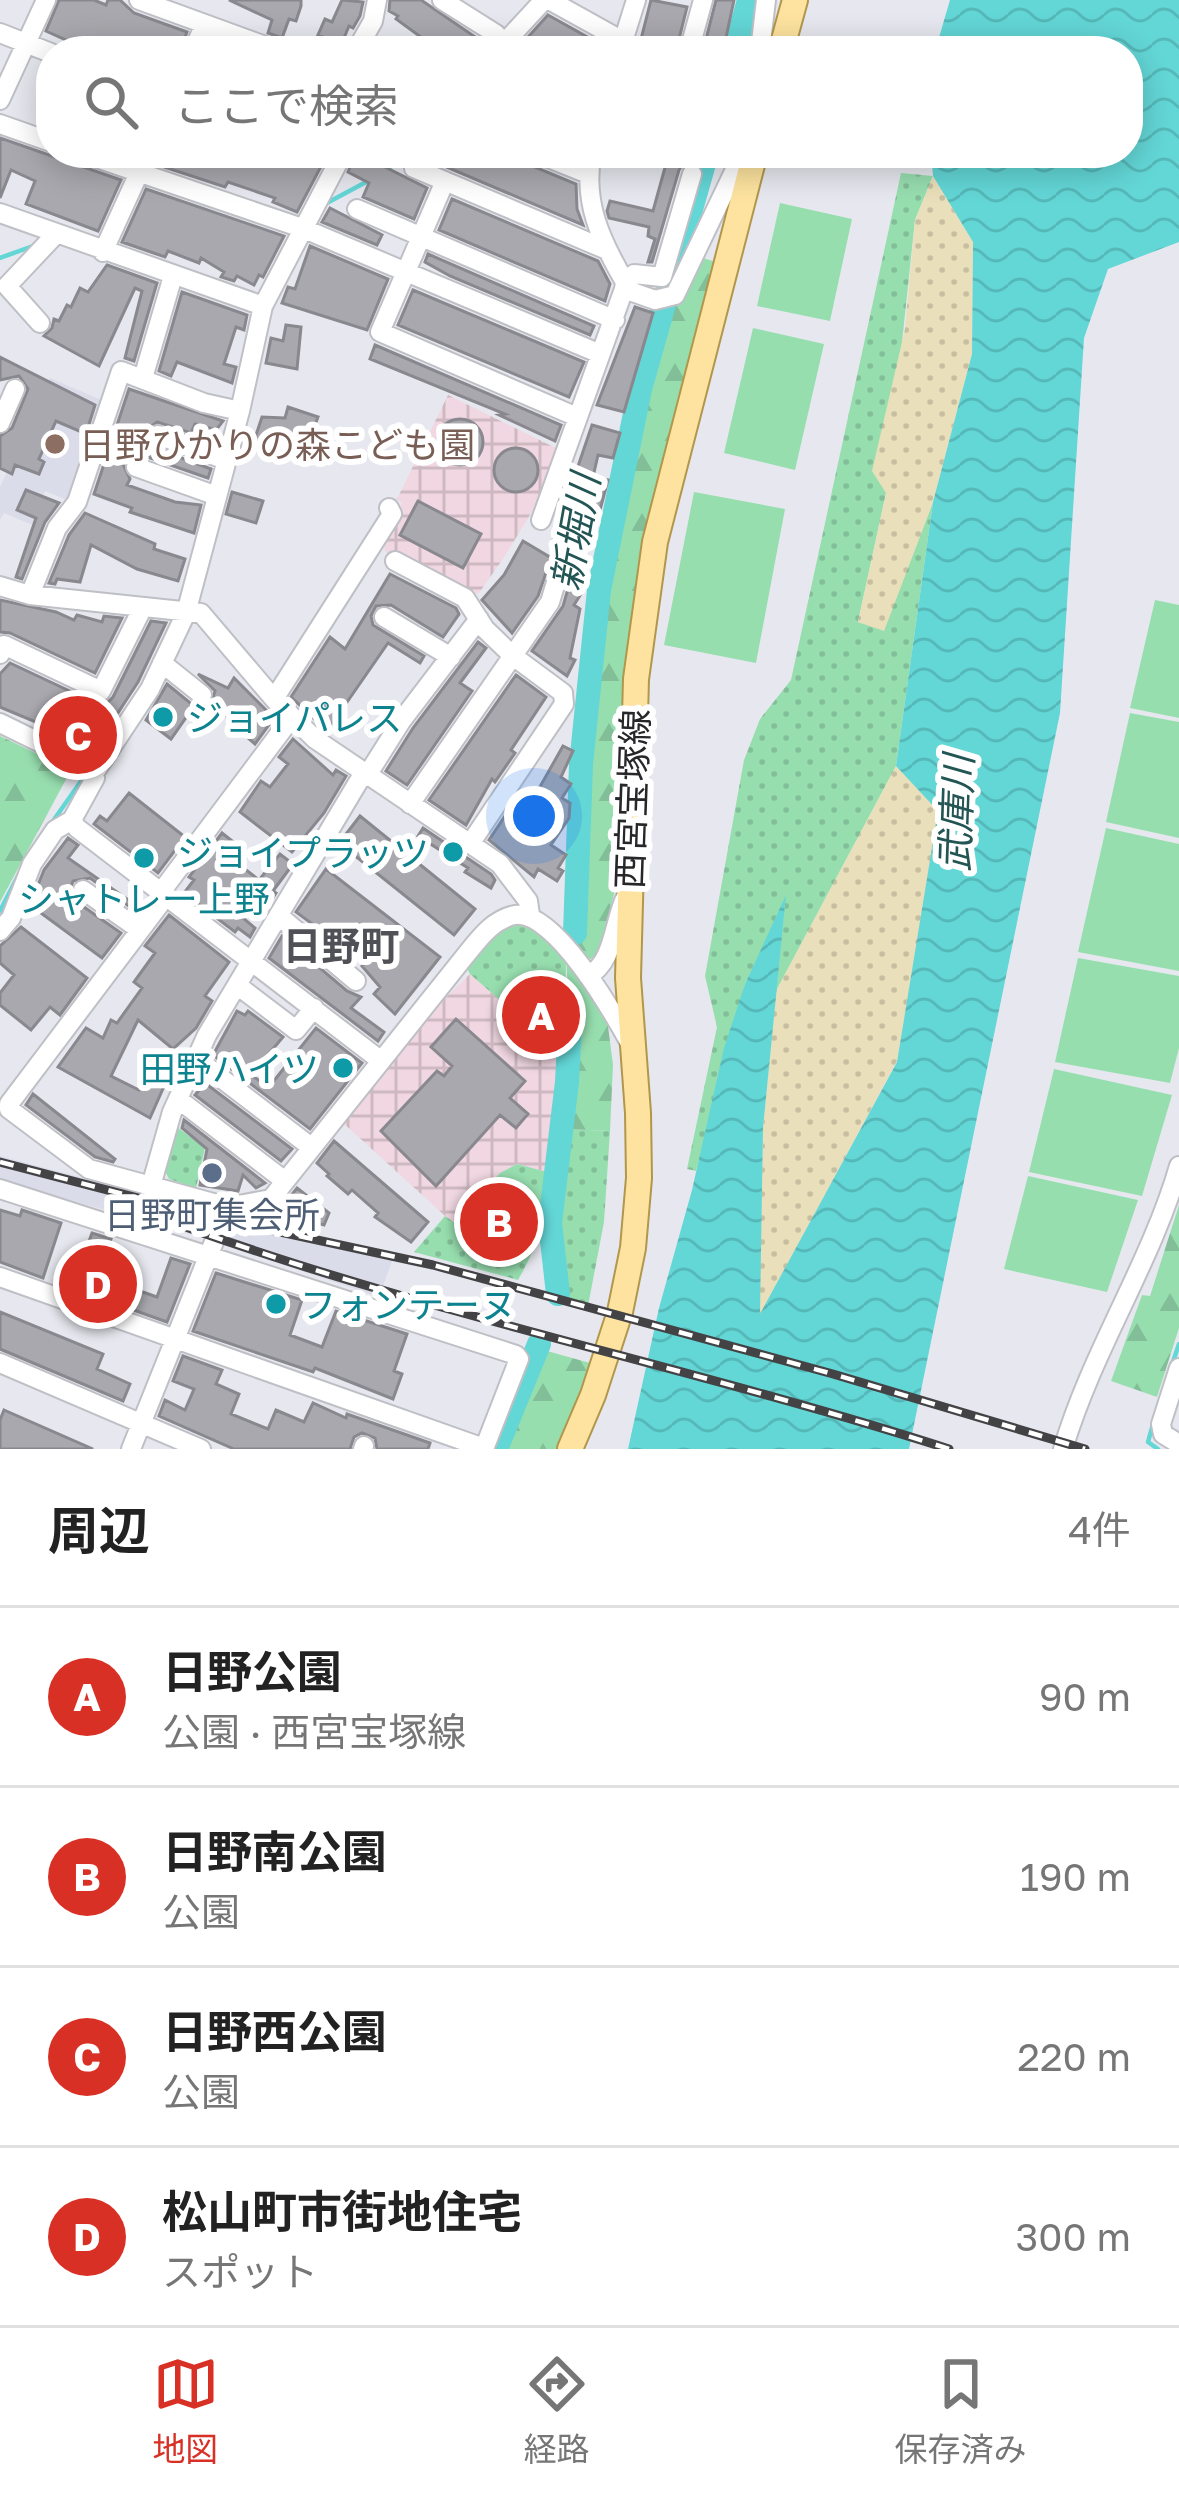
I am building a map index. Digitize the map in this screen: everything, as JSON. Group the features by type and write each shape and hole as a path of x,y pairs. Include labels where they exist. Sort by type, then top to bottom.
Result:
{"main road":[{"path":"785,36 796,0"},
{"name":"西宮宝塚線","path":"570,1449 620,1312 633,1248 639,1178 630,889 636,679 655,542 745,168"},
{"path":"586,1449 620,1312"}],"street":[{"path":"0,100 46,0"},
{"path":"139,0 238,36"},
{"path":"364,36 377,0"},
{"path":"442,0 487,36"},
{"path":"504,36 546,0 605,36"},
{"path":"693,36 703,0"},
{"path":"762,36 766,0"},
{"path":"624,36 635,1"},
{"path":"200,36 205,24"},
{"path":"0,33 36,48"},
{"path":"0,124 36,137"},
{"path":"123,168 302,228 598,353"},
{"path":"104,252 142,168"},
{"path":"0,931 11,918 32,864 55,830 72,820 94,772 134,716 186,613 240,411 262,306 333,168"},
{"path":"414,168 607,250"},
{"path":"572,168 587,174"},
{"path":"588,168 597,232 625,285 665,298 681,288 741,168"},
{"path":"541,520 625,285 634,274 662,278 692,174"},
{"path":"445,181 380,332 577,417"},
{"path":"357,209 615,320"},
{"path":"0,213 262,306"},
{"path":"40,323 7,286 56,234"},
{"path":"143,378 173,276"},
{"path":"30,595 57,528 77,502 121,370 204,403 240,411"},
{"path":"0,423 15,389"},
{"path":"158,435 226,460"},
{"path":"136,467 217,496"},
{"path":"274,699 374,547 392,514 389,508"},
{"path":"395,561 465,598 513,656 563,693 564,704 470,844"},
{"path":"410,804 550,602 557,579"},
{"path":"0,586 30,595 201,613 292,717 365,775 470,844 509,876 528,901 530,915"},
{"path":"0,654 4,645 101,691 142,607"},
{"path":"384,617 451,657"},
{"path":"151,1186 178,1099 237,985 402,719 479,619"},
{"path":"162,664 202,695"},
{"path":"292,717 5,1109 89,1169 228,1207 271,1198 489,927 511,915 530,915 546,926 588,976 632,1046"},
{"path":"0,723 94,772"},
{"path":"72,820 380,1060"},
{"path":"588,976 608,960 617,910 630,889"},
{"path":"83,890 140,930"},
{"path":"279,916 356,981"},
{"path":"237,985 296,1030 314,1009"},
{"path":"196,1058 311,1147"},
{"path":"178,1099 285,1181"},
{"path":"1065,1442 1166,1209 1179,1166"},
{"path":"0,1189 519,1359 484,1448 0,1277"},
{"path":"131,1449 228,1207"},
{"path":"0,1364 202,1449"},
{"path":"1179,1368 1161,1424 1162,1434 1179,1444"}],"shaded area":[{"name":"日野ひかりの森こども園","path":"50,378 104,401 72,502 45,491 32,525 4,513 0,520 0,487"},
{"path":"448,395 558,449 542,495 505,556 479,593 468,595 385,551 382,538"},
{"path":"470,974 564,1056 547,1172 517,1164 500,1173 454,1224 341,1121"},
{"path":"0,1156 204,1210 395,1253 379,1297 197,1236 0,1180"}],"green space":[{"path":"901,173 933,176 915,220 886,493 858,622 884,630 933,502 896,766 776,991 785,901 745,984 696,1171 687,1169 717,1027 705,976 744,760 760,719 791,680"},
{"path":"780,203 852,219 830,321 757,306"},
{"path":"700,257 716,262 659,488 628,839 599,953 589,960 566,931 586,614 638,435 669,305"},
{"path":"753,328 824,344 795,470 724,453"},
{"path":"694,492 785,509 756,663 664,645"},
{"path":"1155,600 1179,605 1179,718 1130,708"},
{"path":"60,710 109,733 91,758 48,737"},
{"path":"1130,713 1179,722 1179,838 1106,822"},
{"path":"0,736 71,770 0,902"},
{"path":"1106,828 1179,844 1179,971 1078,952"},
{"path":"513,921 536,924 566,960 564,1056 465,965 492,931"},
{"path":"1078,958 1179,976 1179,1048 1170,1083 1055,1062"},
{"path":"566,960 607,1018 613,1065 610,1131 567,1129 573,1055"},
{"path":"1054,1069 1172,1095 1142,1196 1029,1172"},
{"path":"177,1127 205,1148 196,1188 169,1179 165,1171"},
{"path":"567,1129 610,1131 604,1222 588,1306 562,1298 560,1237"},
{"path":"517,1164 547,1172 541,1228 518,1280 414,1252 445,1216 455,1223 500,1173"},
{"path":"1028,1176 1138,1200 1107,1292 1004,1269"},
{"path":"1179,1205 1179,1328 1157,1397 1111,1381 1142,1295 1150,1296"},
{"path":"540,1349 590,1363 563,1438 557,1449 501,1449"}],"sand":[{"path":"933,176 973,242 972,354 933,502 884,631 858,622 886,493 872,471 905,329 915,220"},
{"path":"896,766 939,811 897,1061 759,1317 763,1128 776,991"}],"water":[{"name":"武庫川","path":"950,0 1179,0 1179,242 1108,269 1084,338 1060,713 909,1449 628,1449 724,1048 745,984 786,895 763,1128 760,1314 897,1062 938,811 896,766 933,502 972,354 973,242 932,168 1143,168 1143,36 939,36"}],"building":[{"path":"59,0 94,0 106,5 108,0 120,0 134,13 187,32 186,36 57,36 46,31"},
{"path":"229,0 301,0 296,21 289,19 283,36 268,33 272,20"},
{"path":"342,0 363,2 360,16 345,36 318,35 325,19 332,22"},
{"path":"390,0 421,0 474,36 419,36 389,11"},
{"path":"651,0 687,7 680,36 642,36"},
{"path":"716,0 734,0 726,36 707,36"},
{"path":"548,15 586,36 529,36"},
{"path":"0,138 36,150 36,168 86,168 121,180 98,231 26,204 35,181 11,170 0,198"},
{"path":"167,168 320,168 297,212 273,202 275,198 228,182 225,187"},
{"path":"350,168 387,168 427,188 414,219 363,197 369,183 348,172"},
{"path":"449,168 537,168 576,184 583,225"},
{"path":"665,168 680,168 652,262 648,262 655,239 648,236 649,227 609,218 607,211 610,201 653,211"},
{"path":"146,189 284,236 263,277 259,275 254,285 237,276 234,281 221,277 224,272 201,258 199,263 168,251 165,257 122,242"},
{"path":"452,199 598,261 610,284 605,301 439,230"},
{"path":"330,208 382,235 377,245 322,222"},
{"path":"310,246 388,279 367,330 282,303 288,287 295,289"},
{"path":"428,254 594,326 590,335 450,276 425,262"},
{"path":"107,265 157,283 134,361 125,358 142,291 135,288 99,366 44,336 67,305 71,307 80,288 88,292"},
{"path":"413,290 584,362 569,397 398,325"},
{"path":"182,292 247,315 244,330 236,327 224,364 236,367 232,383 177,362 171,376 159,371"},
{"path":"635,307 653,313 624,412 597,405"},
{"path":"286,325 301,327 297,369 266,363 271,338 283,341"},
{"path":"375,345 561,425 555,441 499,415 505,414 370,359"},
{"path":"0,357 95,405 86,434 56,421 39,459 44,462 39,474 15,465 12,474 0,468 0,436 12,428 28,389 19,376 0,380"},
{"path":"129,389 223,421 216,430 195,424 191,433 157,422 145,431 152,447 211,469 208,478 139,454 128,456 123,464 130,479 127,485 175,502 201,505 194,533 130,512 132,508 94,494"},
{"path":"288,407 318,417 304,454 289,449 286,459 269,454 272,447 254,441 262,417 285,418"},
{"path":"460,419 476,426 483,442 476,458 460,465 444,458 437,442 444,426"},
{"path":"592,425 620,433 613,458 598,455 593,477 608,480 590,548 573,544 572,548 552,543"},
{"path":"516,448 532,454 538,470 532,486 516,492 500,486 494,470 500,454"},
{"path":"26,490 59,503 45,522 22,579 16,577 36,518 17,510"},
{"path":"232,492 263,501 256,523 226,514"},
{"path":"418,501 481,534 463,568 400,535"},
{"path":"85,513 155,544 154,549 185,559 178,581 137,569 91,545 80,582 57,579 49,583 69,535"},
{"path":"523,541 585,578 574,605 580,609 570,658 575,660 567,676 532,651 563,606 570,582 566,569 547,570 538,596 512,633 482,600 504,575"},
{"path":"390,574 456,608 459,614 443,637 391,605 376,606 373,625 424,656 420,663 388,643 327,731 291,697 330,637 345,649"},
{"path":"0,600 74,620 77,615 102,622 104,616 122,618 95,673 0,632"},
{"path":"151,621 166,623 138,682 108,728 59,705 45,726 0,707 0,674 10,663 100,710 113,697"},
{"path":"478,642 486,648 460,683 472,691 407,785 386,771"},
{"path":"198,674 228,688 234,678 274,718 255,744 232,724 235,721 210,706 215,691"},
{"path":"516,675 546,697 466,825 429,800"},
{"name":"ジョイパレス","path":"167,684 194,706 171,739 146,720"},
{"path":"293,739 333,775 336,770 346,776 292,852 240,812 261,781 270,787 288,764 279,757"},
{"path":"563,746 573,751 561,777 571,784 562,798 570,803 569,818 551,845 566,855 557,881 538,869 534,877 489,840 511,807 524,815"},
{"path":"129,793 185,837 158,873 94,824 100,816 107,821"},
{"path":"360,816 475,909 454,935 339,843"},
{"name":"ジョイプラッツ","path":"423,828 491,874 495,880 491,888 418,836"},
{"path":"222,833 236,844 227,855 259,880 280,854 293,864 269,904 252,891 236,912 255,928 250,937 238,928 235,932 184,893 194,880 189,877"},
{"path":"68,838 78,845 68,858 140,908 137,912 90,878 73,881 74,900 121,933 102,958 30,905 44,870"},
{"path":"326,869 440,957 395,1014 374,994 380,987 362,966 365,963 296,912"},
{"path":"169,915 229,962 205,996 212,1001 196,1028 173,1049 138,1020 111,1076 139,1090 155,1057 173,1066 150,1118 58,1067 86,1028 103,1038 111,1020 117,1023 142,988 134,982 155,953 145,946"},
{"path":"21,927 87,978 60,1015 50,1007 31,1030 0,1005 0,993 14,975 0,963 0,946"},
{"path":"282,936 347,991 361,997 351,1008 384,1032 378,1041 269,958"},
{"path":"237,1011 245,1015 248,1011 283,1037 251,1075 269,1087 316,1028 362,1063 310,1129 213,1055"},
{"path":"456,1019 525,1081 510,1098 528,1114 516,1128 500,1115 436,1186 381,1131 437,1071 444,1076 452,1066 431,1047"},
{"path":"205,1083 292,1149 281,1161 195,1095"},
{"path":"33,1094 113,1162 95,1157 26,1105"},
{"path":"184,1120 265,1183 256,1188 243,1175 238,1191 200,1185 207,1149 182,1128"},
{"path":"334,1141 428,1222 411,1242 375,1217 378,1213 352,1190 348,1194 317,1163"},
{"path":"297,1188 329,1213 324,1225 306,1220 285,1203"},
{"path":"0,1210 20,1216 22,1210 61,1223 43,1278 0,1262"},
{"path":"92,1233 111,1239 97,1276 157,1297 171,1258 190,1264 167,1322 72,1288"},
{"path":"216,1273 302,1300 290,1335 322,1347 336,1311 407,1334 394,1371 402,1374 393,1399 315,1368 313,1372 193,1331"},
{"path":"0,1312 103,1354 97,1369 130,1384 123,1401 0,1349"},
{"path":"183,1356 222,1370 216,1384 239,1394 231,1414 268,1429 276,1410 304,1422 313,1403 430,1443 428,1449 377,1449 375,1438 362,1433 354,1437 350,1449 234,1449 159,1416 165,1400 185,1410 194,1389 173,1381"},
{"path":"4,1410 93,1449 0,1449"}],"waterway":[{"name":"新堀川","path":"739,36 749,0"},
{"path":"383,171 388,168"},
{"name":"新堀川","path":"575,933 581,764 599,590 640,389 703,168"},
{"path":"325,204 368,181"},
{"path":"0,258 33,246"},
{"path":"53,821 84,777"},
{"path":"0,911 18,876"},
{"name":"新堀川","path":"558,1294 550,1223 571,1003"},
{"name":"新堀川","path":"496,1449 539,1344"},
{"path":"1173,1362 1179,1344"},
{"path":"1153,1424 1148,1442 1158,1449"}],"railway":[{"path":"0,1162 211,1217 433,1265 833,1374 1085,1449"},
{"path":"183,1226 469,1315 949,1449"}],"place":[{"name":"日野ひかりの森こども園","path":"55,444"},
{"name":"ジョイパレス","path":"163,717"},
{"name":"日野西公園","path":"78,735"},
{"name":"ジョイプラッツ","path":"453,852"},
{"name":"シャトレー上野","path":"144,858"},
{"name":"日野公園","path":"541,1015"},
{"name":"田野ハイツ","path":"343,1068"},
{"name":"日野町集会所","path":"212,1173"},
{"name":"日野南公園","path":"499,1222"},
{"name":"松山町市街地住宅","path":"98,1284"},
{"name":"フォンテーヌ","path":"276,1304"}],"district":[{"name":"日野町","path":"341,945"}]}
